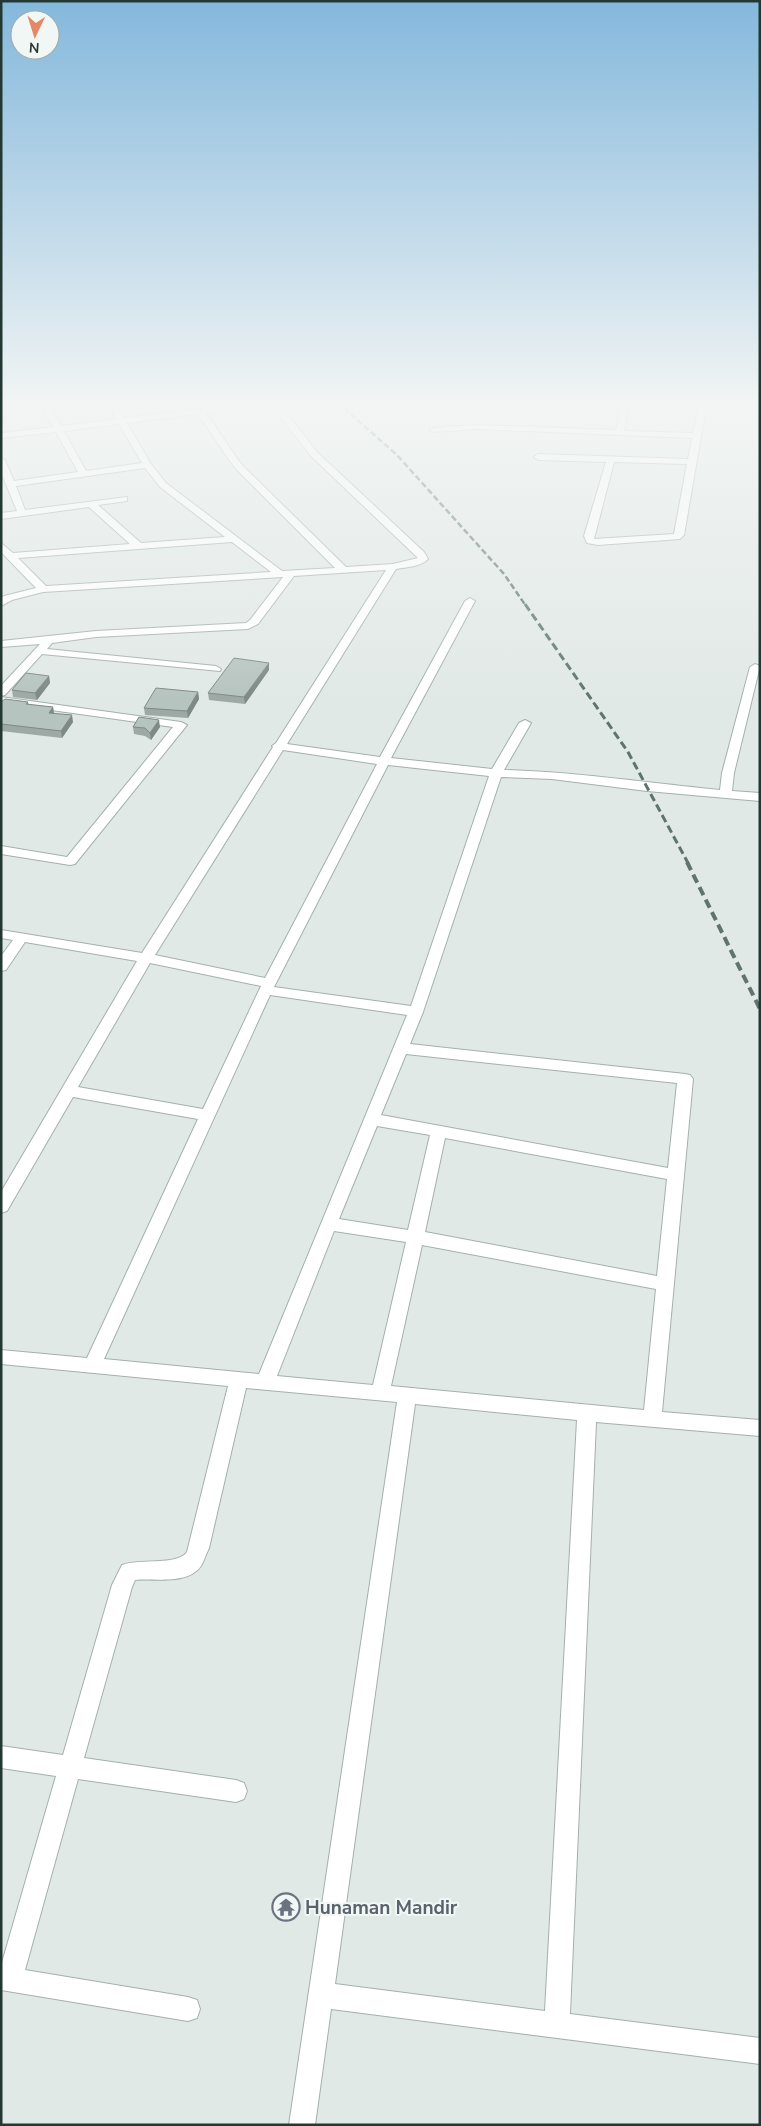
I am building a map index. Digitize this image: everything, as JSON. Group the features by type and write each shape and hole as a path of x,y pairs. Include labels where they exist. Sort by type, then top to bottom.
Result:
{"street":[{"path":"15,501 22,513"},
{"path":"1,516 105,501"},
{"path":"184,501 286,575"},
{"path":"273,501 342,570"},
{"path":"1,603 8,598 43,589 393,567 416,564 423,560 423,557 364,501"},
{"path":"599,501 589,536 590,541 594,542 678,536 685,501"},
{"path":"90,503 138,546"},
{"path":"11,556 234,539"},
{"path":"1,546 43,589"},
{"path":"1,1207 146,958 278,746 393,567"},
{"path":"1,644 96,634 248,626 254,622 286,575"},
{"path":"92,1366 268,986 384,761 470,601"},
{"path":"1,693 49,640"},
{"path":"39,651 216,669"},
{"path":"726,794 728,773 755,667"},
{"path":"1,700 181,725 70,861 1,850"},
{"path":"266,1382 416,1012 496,773 525,723"},
{"path":"278,746 384,761 496,773 552,775 647,787 760,797"},
{"path":"1,934 146,958 268,986 416,1012"},
{"path":"1,966 22,938"},
{"path":"401,1048 684,1079 652,1420"},
{"path":"68,1091 208,1115"},
{"path":"372,1119 676,1175"},
{"path":"380,1394 439,1130"},
{"path":"329,1224 665,1284"},
{"path":"1,1357 652,1420 760,1428"},
{"path":"188,2009 5,1979 122,1585 129,1572 139,1569 180,1570 192,1562 199,1548 240,1380"},
{"path":"302,2125 407,1396"},
{"path":"557,2025 587,1413"},
{"path":"1,1757 236,1791"},
{"path":"321,1994 760,2051"}],"building":[{"path":"234,658 269,663 244,697 208,693"},
{"path":"26,673 49,676 35,693 12,690"},
{"path":"156,688 198,692 187,711 144,708"},
{"path":"5,699 53,707 49,713 72,715 61,731 1,724 1,702"},
{"path":"139,717 159,720 150,733 145,728 133,727"}],"railway":[{"path":"439,501 504,574 526,606"},
{"path":"525,604 628,752 688,863"},
{"path":"687,862 760,1009"}],"place":[{"name":"Hunaman Mandir","path":"286,1907"}]}
